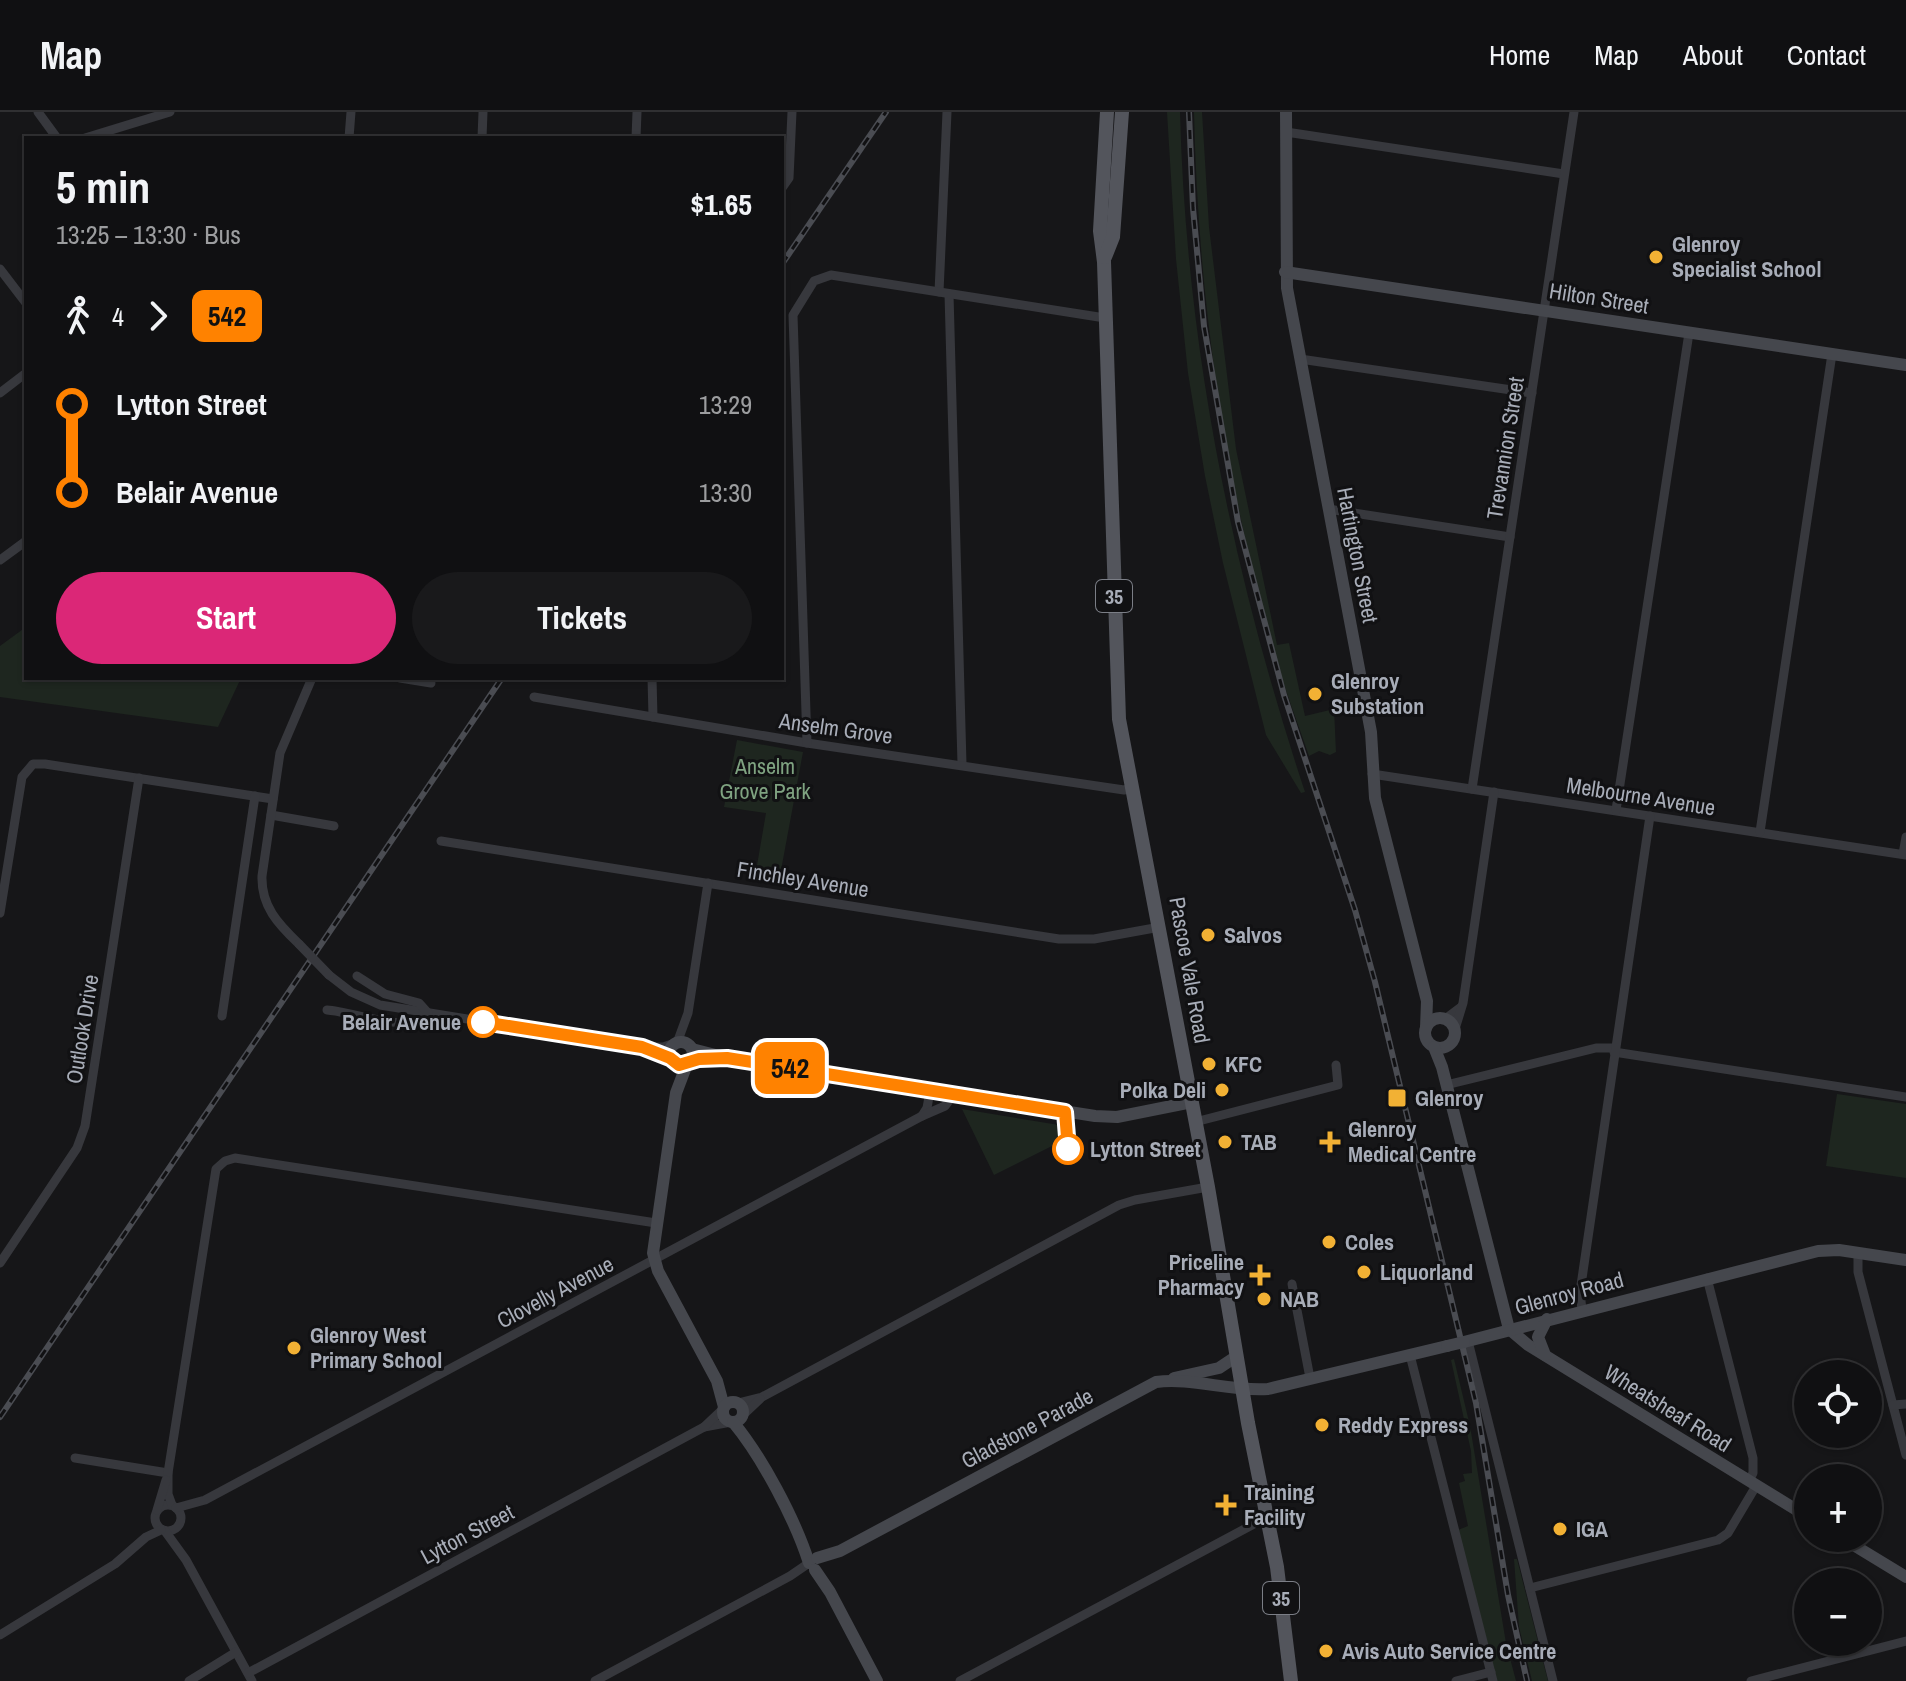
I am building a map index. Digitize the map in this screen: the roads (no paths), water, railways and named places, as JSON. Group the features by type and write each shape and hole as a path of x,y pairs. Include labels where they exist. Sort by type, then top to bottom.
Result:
{"main road":[{"name":"Pascoe Vale Road","path":"1104,262 1113,237 1122,112"},
{"name":"Pascoe Vale Road","path":"1107,114 1100,231 1104,262 1119,719 1277,1567 1291,1681"}],"street":[{"path":"38,112 56,136"},
{"path":"92,136 170,112"},
{"path":"349,136 351,112"},
{"path":"482,136 483,112"},
{"path":"636,136 637,112"},
{"path":"784,185 789,178 792,112"},
{"path":"947,112 944,293 962,764"},
{"name":"Hartington Street","path":"1286,112 1285,272 1371,732 1372,774 1379,816 1427,1001 1426,1028"},
{"name":"Trevannion Street","path":"1472,789 1574,112"},
{"path":"1286,132 1564,174"},
{"path":"0,269 24,300"},
{"name":"Hilton Street","path":"1285,272 1906,365"},
{"path":"807,743 793,315 814,281 831,275 1105,318"},
{"path":"1616,810 1689,333"},
{"path":"1760,832 1832,354"},
{"path":"1300,359 1532,393"},
{"path":"0,393 24,375"},
{"path":"1328,509 1510,537"},
{"path":"0,560 24,542"},
{"path":"311,680 283,743 262,893 274,918 329,975 370,1002 642,1047 685,1043 690,1055"},
{"path":"412,680 431,683"},
{"path":"652,680 653,717"},
{"name":"Anselm Grove","path":"534,697 807,743 1124,790 1133,788"},
{"path":"0,913 20,784 29,767 45,764 273,799"},
{"name":"Melbourne Avenue","path":"1372,774 1905,854"},
{"name":"Outlook Drive","path":"0,1263 77,1148 85,1126 139,778"},
{"path":"1442,1067 1454,1039 1463,1001 1494,792"},
{"path":"222,1016 255,796"},
{"path":"271,815 334,826"},
{"path":"1582,1310 1580,1292 1650,816"},
{"path":"1905,854 1906,837"},
{"name":"Finchley Avenue","path":"441,841 1059,939 1094,939 1160,927"},
{"path":"708,883 688,1013 690,1055 676,1093 656,1223 654,1260 877,1681"},
{"path":"357,976 378,991 419,1003 428,1013"},
{"name":"Hartington Street","path":"1427,1001 1443,1019"},
{"path":"1463,1001 1455,1012 1432,1021 1426,1028 1427,1041 1434,1047 1442,1067 1509,1329"},
{"path":"327,1010 415,1023 423,1021 428,1013"},
{"path":"676,1093 669,1051 676,1043 688,1013"},
{"path":"1443,1019 1455,1029"},
{"path":"642,1047 679,1065 690,1055"},
{"path":"1434,1047 1448,1047"},
{"path":"1446,1085 1596,1048 1906,1097"},
{"path":"690,1055 727,1058 1106,1117 1192,1102"},
{"path":"1195,1122 1338,1085 1336,1065"},
{"path":"922,1116 930,1091"},
{"name":"Clovelly Avenue","path":"180,1523 205,1500 945,1106 953,1095"},
{"path":"250,1677 186,1560 155,1523 168,1473 216,1169 225,1161 235,1158 656,1223"},
{"name":"Lytton Street","path":"250,1677 704,1427 1119,1205 1208,1187"},
{"name":"Glenroy Road","path":"1243,1390 1268,1389 1410,1355 1818,1251 1858,1252 1906,1260"},
{"path":"1858,1252 1858,1272 1906,1455"},
{"path":"1530,1588 1718,1540 1728,1533 1753,1484 1753,1458 1707,1278"},
{"path":"1292,1284 1310,1378"},
{"path":"1545,1355 1538,1337 1547,1319"},
{"name":"Wheatsheaf Road","path":"1509,1329 1516,1337 1794,1509"},
{"path":"1466,1341 1553,1681"},
{"path":"1410,1355 1492,1677 1456,1681"},
{"path":"1164,1381 1219,1368 1237,1356"},
{"name":"Gladstone Parade","path":"595,1681 1149,1385 1164,1381 1243,1390"},
{"path":"1893,1405 1906,1404"},
{"path":"75,1458 168,1473"},
{"path":"168,1473 168,1494 180,1523 186,1560"},
{"name":"Clovelly Avenue","path":"174,1506 205,1500"},
{"path":"132,1548 156,1512 164,1505 174,1506"},
{"path":"960,1681 1267,1517"},
{"path":"0,1635 115,1564 146,1537 180,1523"},
{"path":"1865,1552 1906,1577"},
{"path":"1751,1681 1906,1641"},
{"path":"189,1681 236,1652"}],"railway":[{"path":"784,261 886,112"},
{"path":"1189,112 1193,208 1204,326 1238,522 1284,695 1355,910 1375,982 1476,1403 1508,1595 1527,1681"},
{"path":"0,1417 501,680"}],"place":[{"name":"Glenroy Specialist School","path":"1656,257"},
{"name":"Glenroy Substation","path":"1315,694"},
{"name":"Salvos","path":"1208,935"},
{"name":"Belair Avenue","path":"483,1022"},
{"name":"KFC","path":"1209,1064"},
{"name":"Polka Deli","path":"1222,1090"},
{"name":"Glenroy","path":"1397,1098"},
{"name":"TAB","path":"1225,1142"},
{"name":"Glenroy Medical Centre","path":"1330,1142"},
{"name":"Lytton Street","path":"1068,1149"},
{"name":"Coles","path":"1329,1242"},
{"name":"Liquorland","path":"1364,1272"},
{"name":"Priceline Pharmacy","path":"1260,1275"},
{"name":"NAB","path":"1264,1299"},
{"name":"Glenroy West Primary School","path":"294,1348"},
{"name":"Reddy Express","path":"1322,1425"},
{"name":"Training Facility","path":"1226,1505"},
{"name":"IGA","path":"1560,1529"},
{"name":"Avis Auto Service Centre","path":"1326,1651"}],"park label":[{"name":"Anselm Grove Park","path":"765,778"}]}
